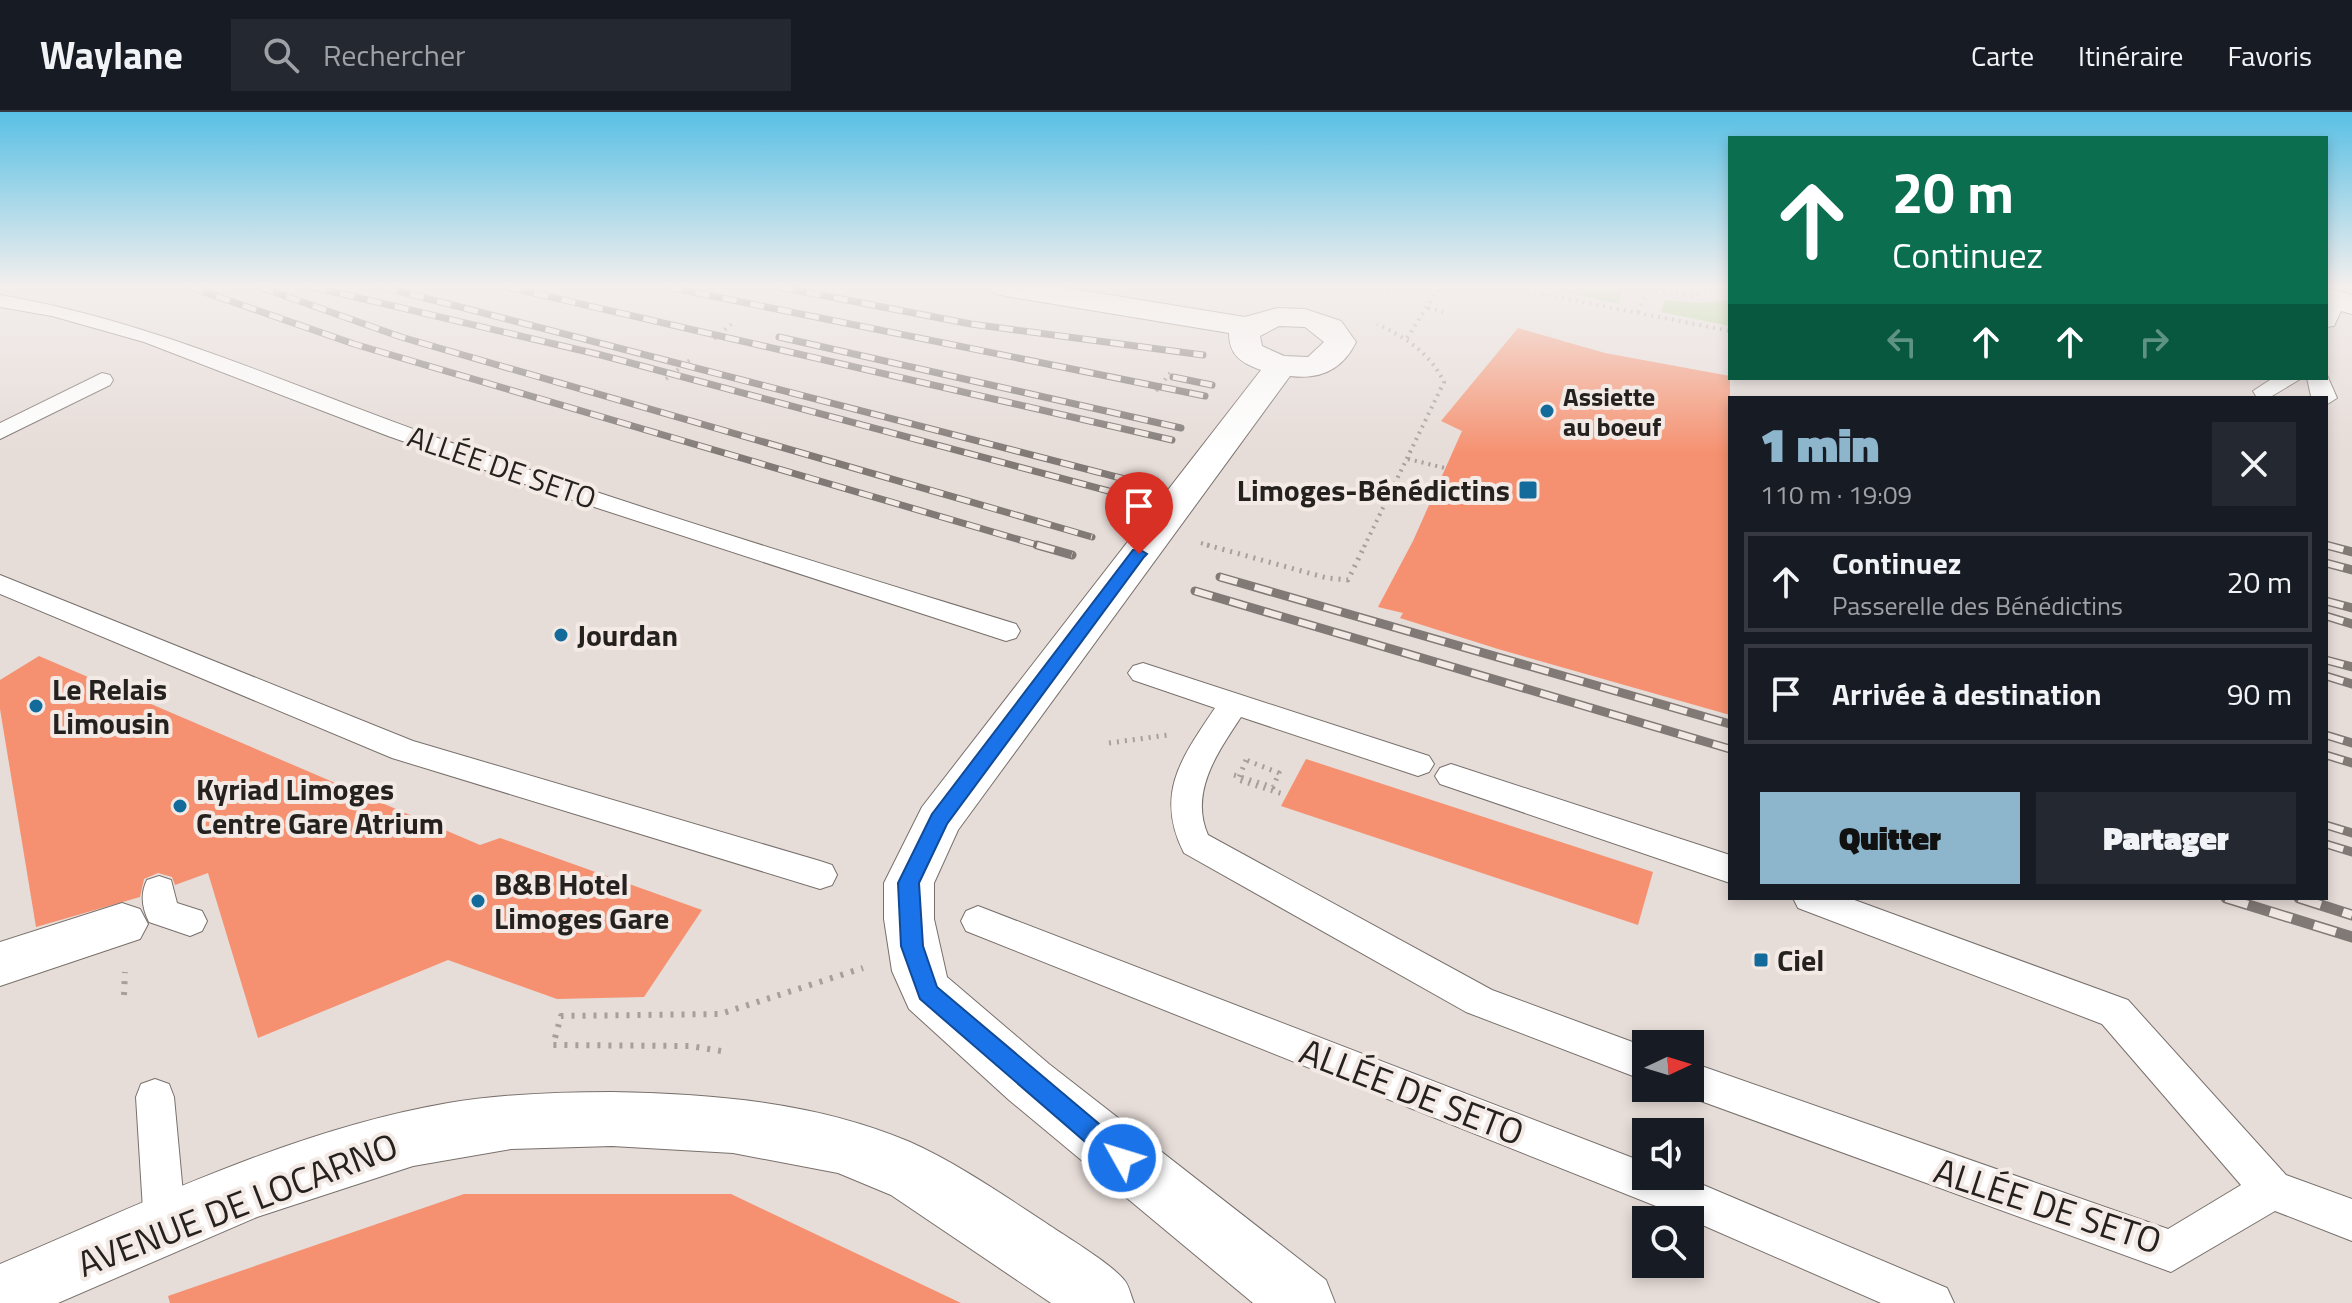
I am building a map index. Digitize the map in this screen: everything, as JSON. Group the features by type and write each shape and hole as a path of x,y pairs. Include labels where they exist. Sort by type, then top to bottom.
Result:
{"street":[{"path":"1243,343 1246,350 1255,357 1281,366 1309,366 1332,357 1340,343"},
{"path":"1281,366 1202,475 977,766 922,849 909,883 912,946 928,993 980,1040 1303,1303"},
{"path":"0,964 141,907"},
{"name":"AVENUE DE LOCARNO","path":"0,1296 165,1226 318,1167 413,1138 483,1126 563,1119 735,1124 805,1134 892,1164 1028,1245 1102,1303"}],"lane":[{"name":"ALLÉE DE SETO","path":"164,343 396,432 747,550 1006,631"},
{"path":"0,432 102,380"},
{"path":"2264,391 2288,380"},
{"path":"0,584 403,750 820,875"},
{"path":"1143,673 1418,764"},
{"path":"1234,703 1199,759 1185,797 1186,828 1196,844 1479,1001 1632,1059"},
{"path":"1451,776 1728,868"},
{"path":"1815,900 2115,1012 2272,1190 2352,1220"},
{"path":"141,907 190,921"},
{"name":"ALLÉE DE SETO","path":"978,921 1701,1204 1932,1303"},
{"name":"ALLÉE DE SETO","path":"1704,1085 2171,1251 2272,1190"},
{"path":"155,1097 165,1226"}],"path":[{"path":"1189,540 1327,578 1348,580 1444,382 1440,371 1412,343"},
{"path":"666,379 690,360"},
{"path":"1156,391 1171,372"},
{"path":"1408,459 1445,468"},
{"path":"1243,779 1273,787 1279,773 1246,760 1238,780 1286,795"},
{"path":"721,1051 690,1046 553,1045 561,1016 720,1014 863,968"}],"building":[{"name":"Limoges-Bénédictins","path":"1506,343 1569,343 1605,353 1728,376 1728,714 1498,649 1400,618 1403,613 1378,607 1413,541 1462,431 1441,421"},
{"path":"39,656 480,845 500,838 702,910 644,997 557,999 448,960 258,1038 208,873 175,885 172,877 158,873 144,879 140,897 36,927 0,709 0,680"},
{"path":"1306,759 1653,872 1638,925 1281,806"},
{"path":"464,1194 731,1194 961,1303 170,1303 168,1296"}],"railway":[{"path":"350,343 1044,547"},
{"path":"420,343 1092,537"},
{"path":"548,343 1131,497"},
{"path":"598,343 1140,483"},
{"path":"749,343 1172,440"},
{"path":"804,343 1181,428"},
{"path":"942,343 1205,396"},
{"path":"1110,343 1203,355"},
{"path":"1173,377 1212,385"},
{"path":"1037,545 1044,547"},
{"path":"2328,546 2332,547"},
{"path":"2328,546 2352,552"},
{"path":"1044,547 1072,555"},
{"path":"2328,564 2352,570"},
{"path":"1220,577 1728,723"},
{"path":"1195,591 1728,748"},
{"path":"2328,602 2352,608"},
{"path":"2328,617 2352,624"},
{"path":"2328,661 2352,667"},
{"path":"2328,677 2352,684"},
{"path":"2328,736 2352,743"},
{"path":"2328,756 2352,763"},
{"path":"2328,826 2352,833"},
{"path":"2328,845 2352,852"},
{"path":"2232,900 2352,937"},
{"path":"2305,900 2352,915"}],"place":[{"name":"Assiette au boeuf","path":"1547,411"},
{"name":"Limoges-Bénédictins","path":"1528,490"},
{"name":"Jourdan","path":"561,635"},
{"name":"Le Relais Limousin","path":"36,706"},
{"name":"Kyriad Limoges Centre Gare Atrium","path":"180,806"},
{"name":"B&B Hotel Limoges Gare","path":"478,901"},
{"name":"Ciel","path":"1761,960"}],"route":[{"path":"1122,1158 928,993 912,946 909,883 922,849 939,820 1139,554"}]}
